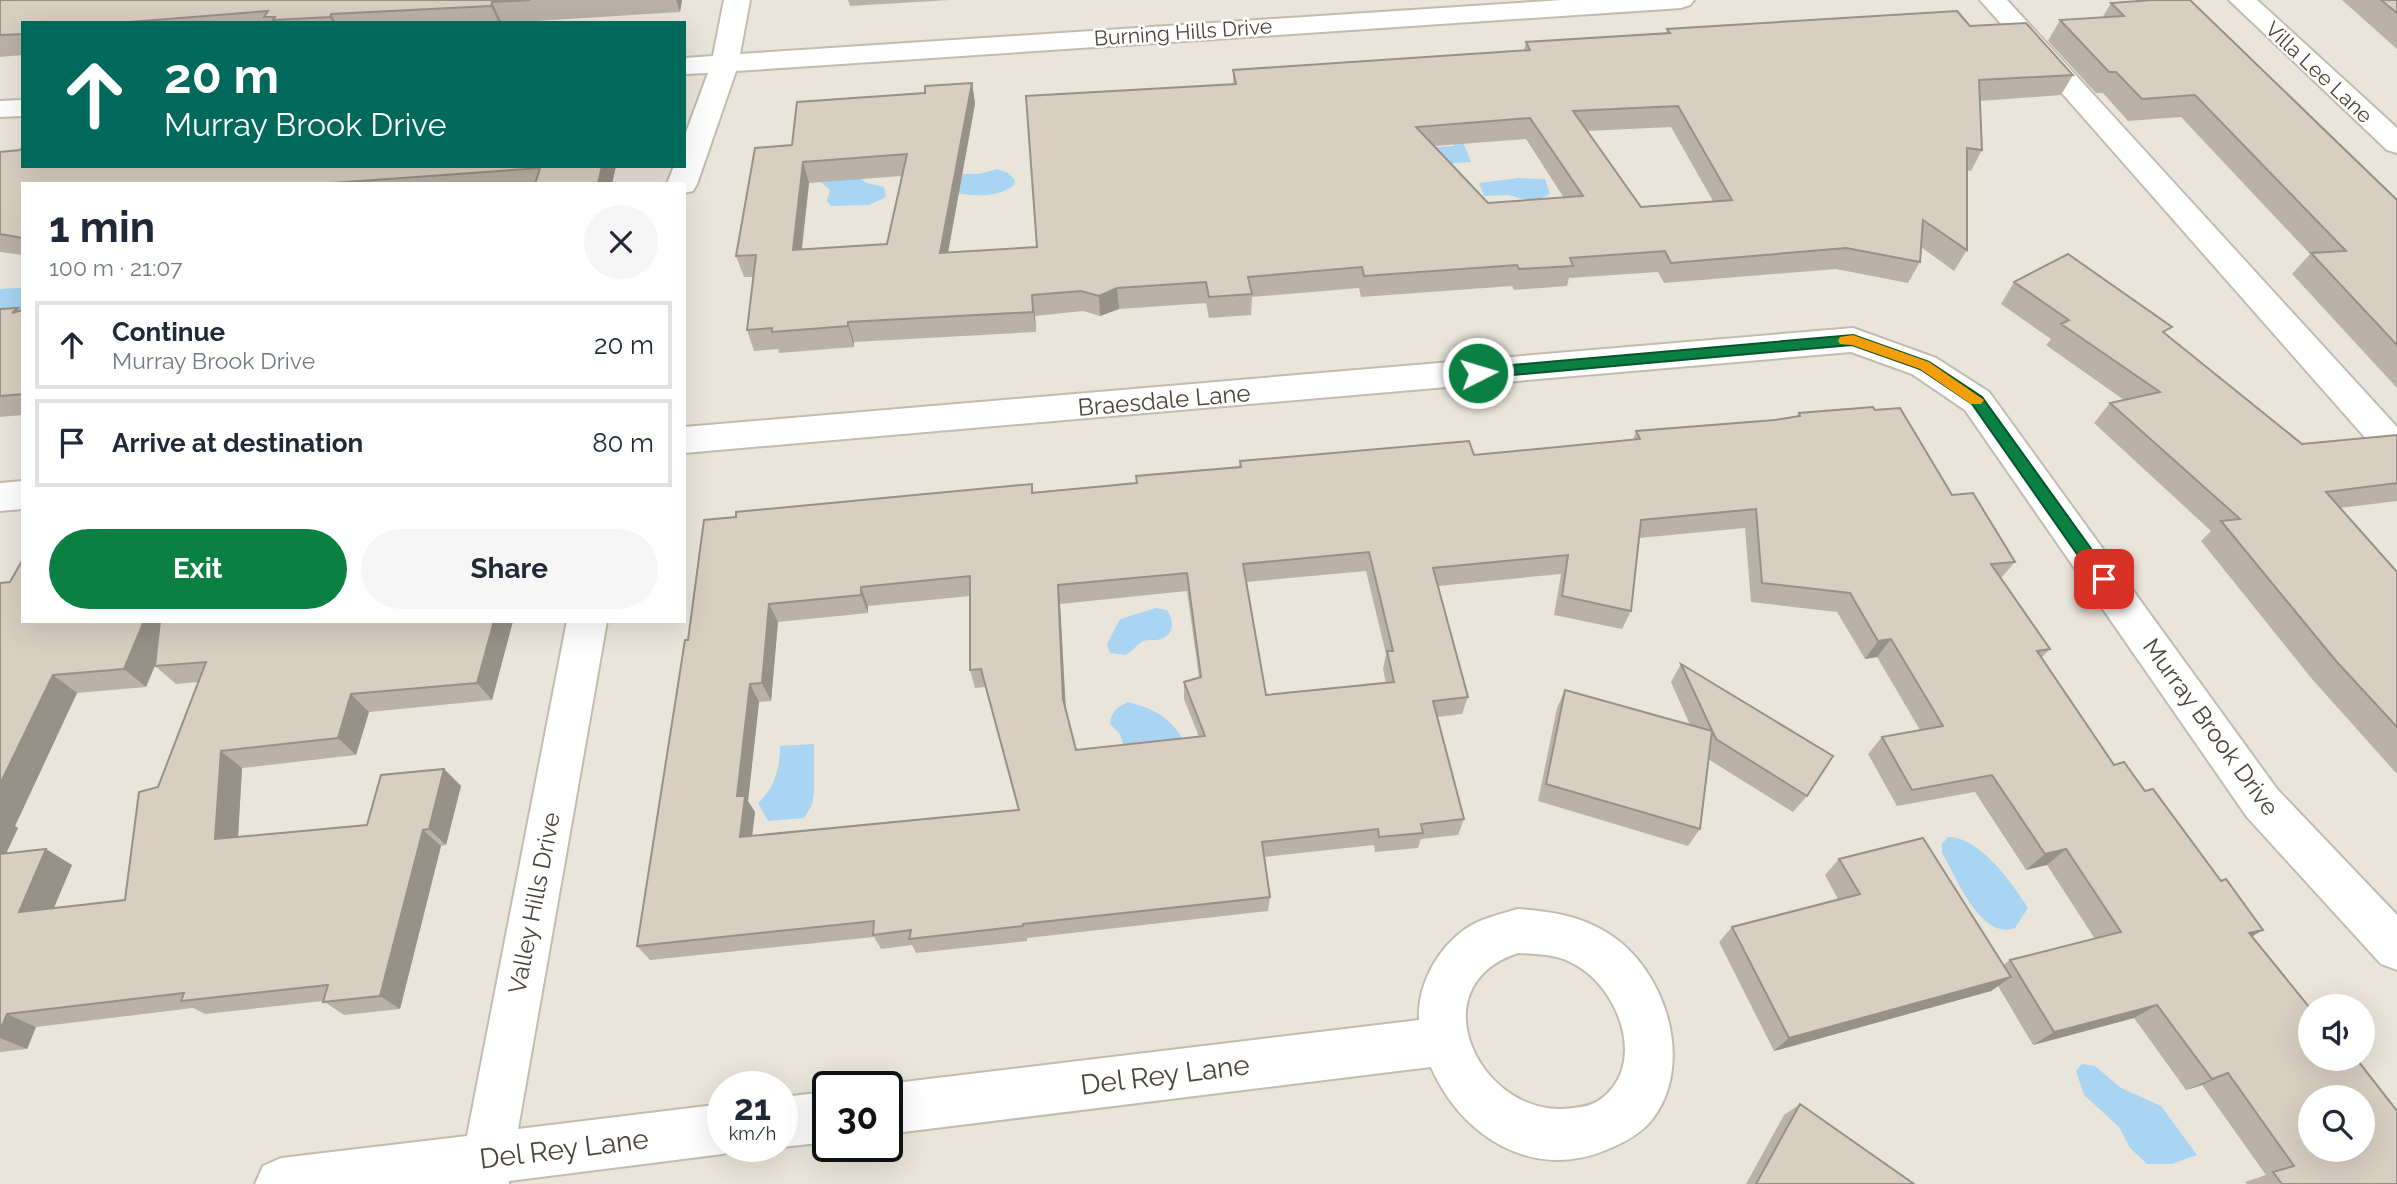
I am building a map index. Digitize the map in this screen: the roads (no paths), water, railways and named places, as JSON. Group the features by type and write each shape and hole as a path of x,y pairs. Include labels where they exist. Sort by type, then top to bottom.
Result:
{"street":[{"path":"683,182 725,64 737,0"},
{"name":"Burning Hills Drive","path":"686,66 1681,0"},
{"path":"1993,0 2397,450"},
{"name":"Villa Lee Lane","path":"2242,0 2397,144"},
{"path":"0,109 21,108"},
{"name":"Murray Brook Drive","path":"1643,358 1853,340 1924,366 1977,401 2262,803 2397,948"},
{"name":"Braesdale Lane","path":"686,440 1643,358"},
{"path":"0,497 21,495"},
{"name":"Valley Hills Drive","path":"485,1171 587,623"},
{"path":"1518,931 1558,934 1594,950 1625,979 1645,1017 1650,1057 1639,1096 1612,1123 1575,1137 1531,1133 1491,1114 1461,1082 1443,1041 1443,1002 1456,967 1483,943 1518,931"},
{"name":"Del Rey Lane","path":"903,1107 1443,1041"},
{"name":"Del Rey Lane","path":"281,1184 485,1171 707,1132"}],"water":[{"path":"1453,142 1463,142 1471,162 1415,166 1409,149 1454,146"},
{"path":"997,169 1008,173 1015,180 1014,185 991,194 950,192 960,174 979,174"},
{"path":"856,175 866,183 884,187 886,197 869,205 831,206 827,201 830,190 822,183 824,177"},
{"path":"1518,178 1545,179 1550,194 1534,202 1508,195 1484,196 1479,183"},
{"path":"21,288 21,319 0,326 0,289"},
{"path":"1156,608 1167,610 1172,622 1166,637 1143,641 1125,655 1110,653 1107,644 1120,619"},
{"path":"1128,702 1163,716 1176,729 1186,746 1124,748 1120,734 1110,724 1115,710"},
{"path":"814,744 812,805 804,818 768,821 758,803 769,791 775,777 780,746"},
{"path":"1948,837 1960,839 1983,853 2013,886 2028,908 2015,928 2002,929 1991,925 1971,904 1942,853 1942,844"},
{"path":"2082,1064 2095,1066 2121,1088 2161,1106 2197,1155 2172,1164 2147,1164 2130,1148 2119,1127 2084,1095 2076,1071"}]}
